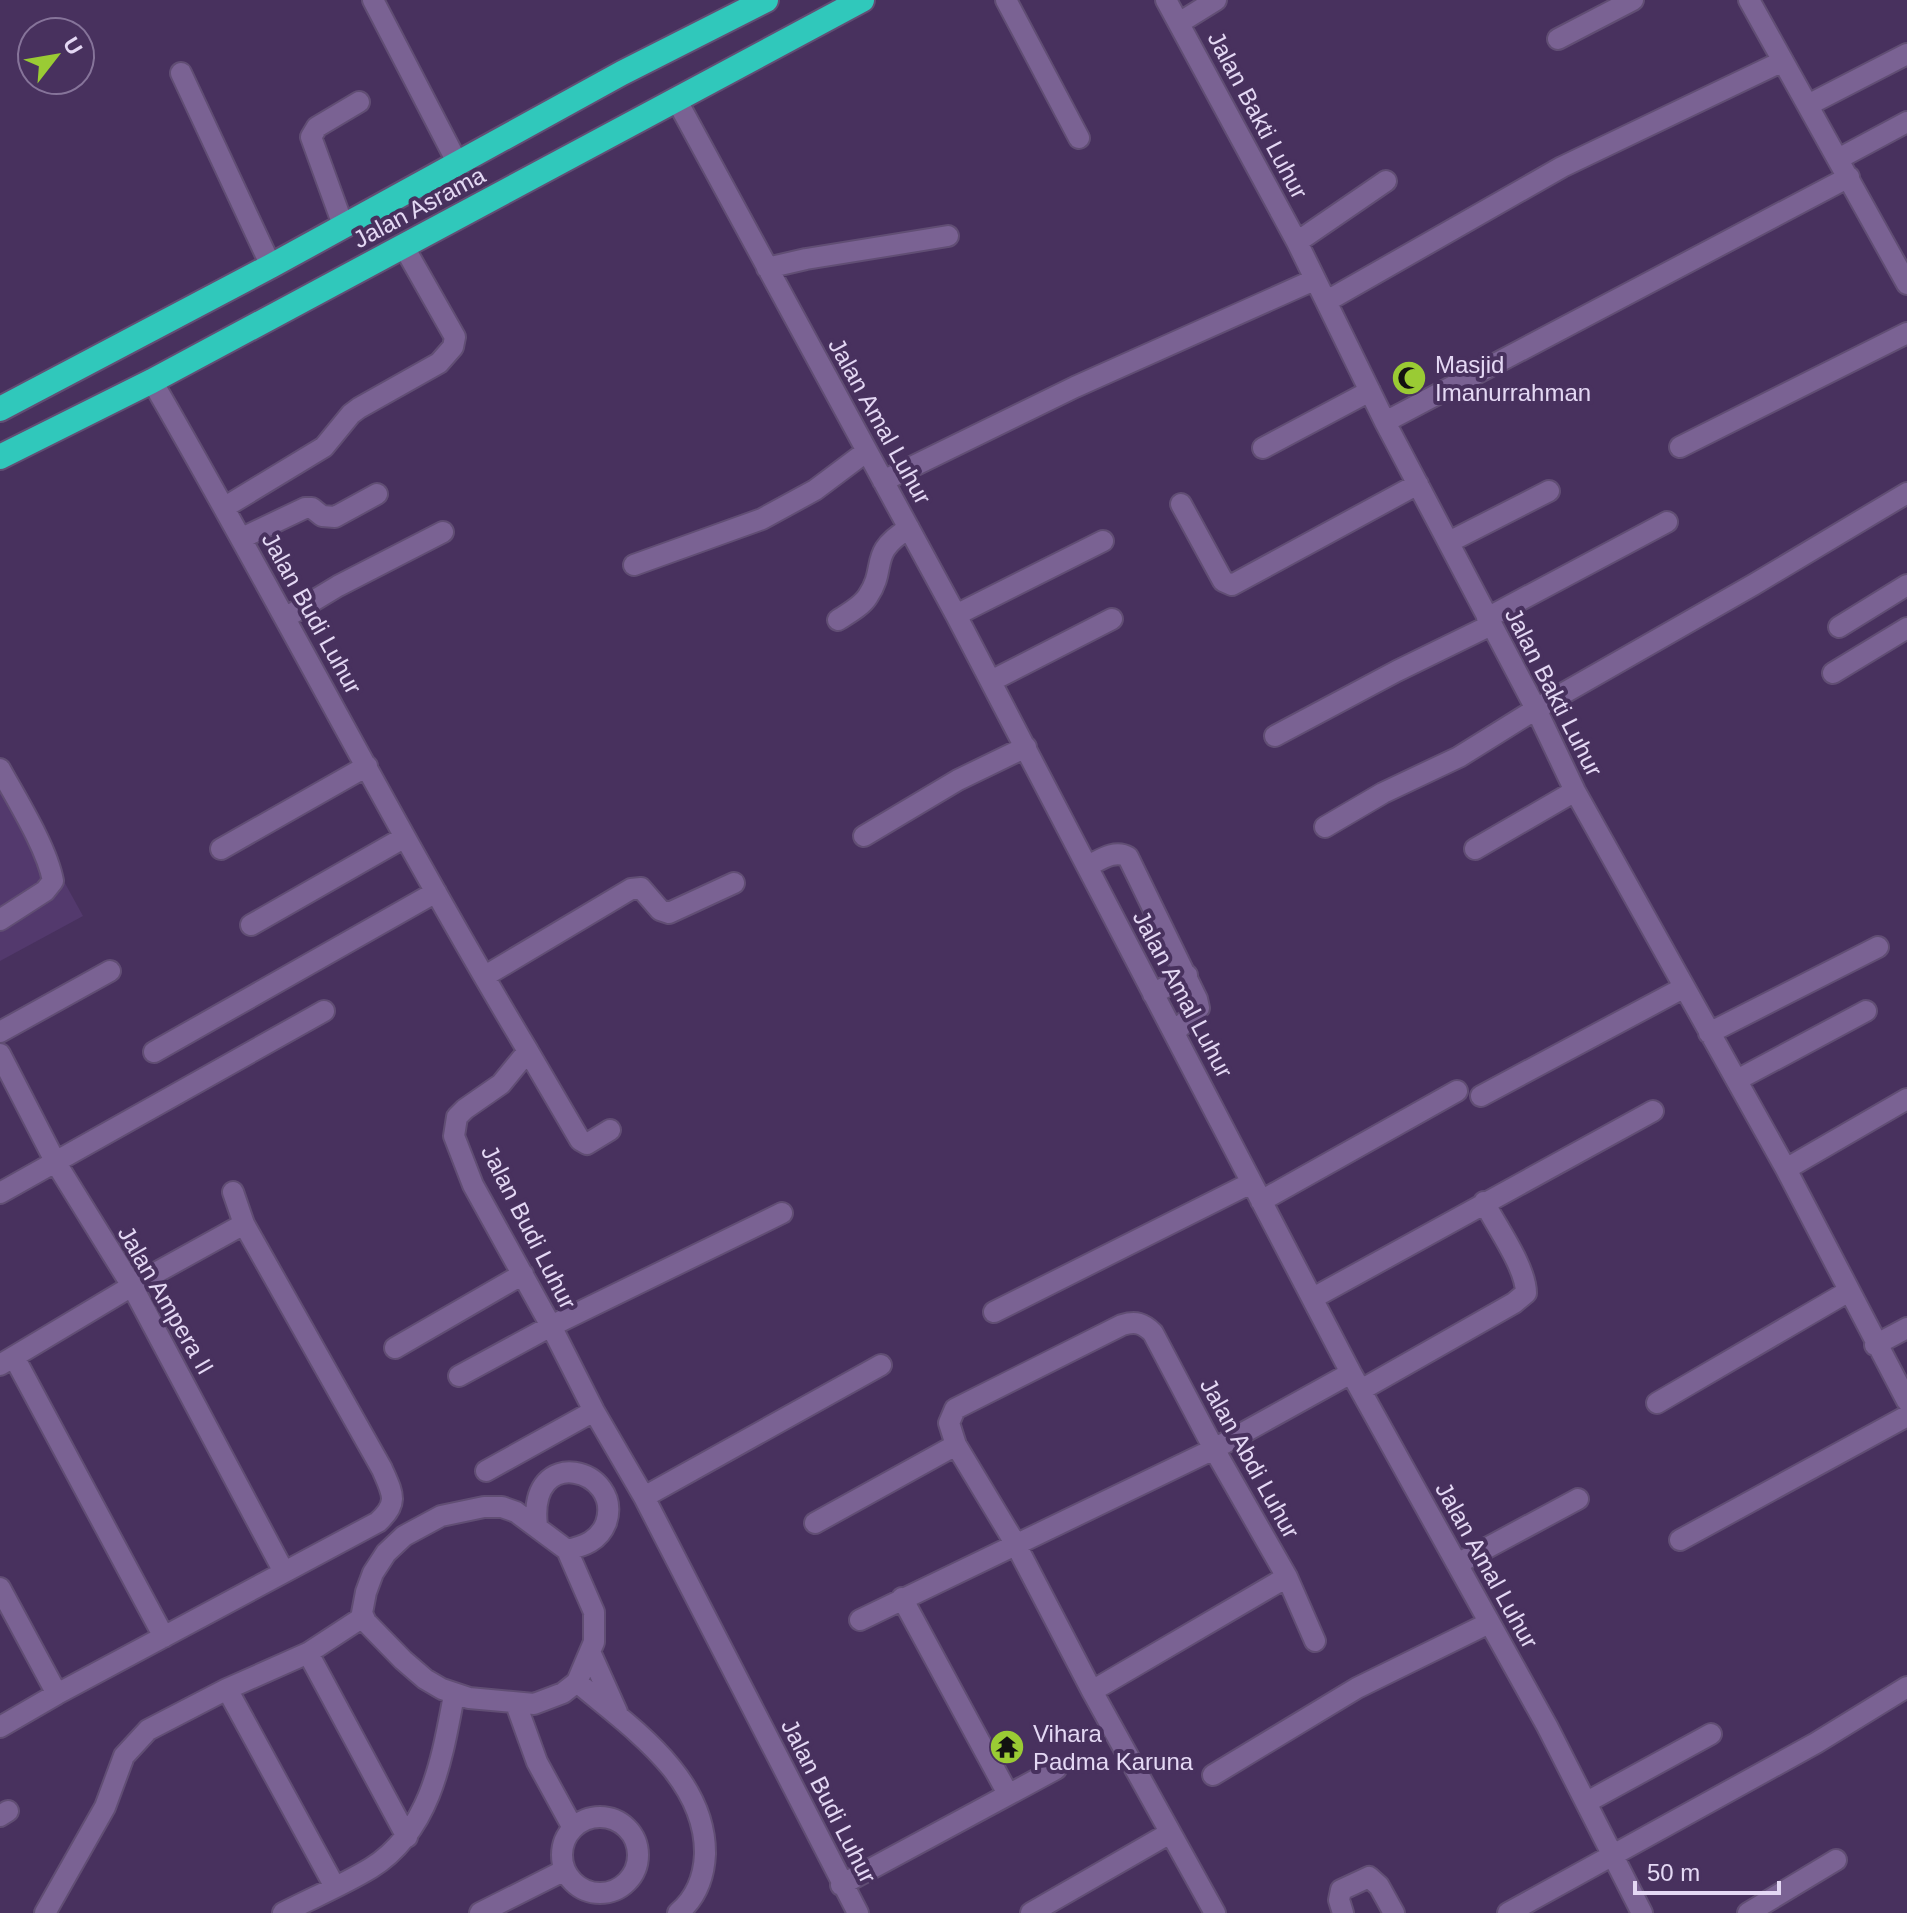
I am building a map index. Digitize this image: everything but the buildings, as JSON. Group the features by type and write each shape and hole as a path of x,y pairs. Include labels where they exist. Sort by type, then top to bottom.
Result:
{"highway":[{"name":"Jalan Asrama","path":"0,409 271,266 622,73 766,0"},
{"name":"Jalan Asrama","path":"0,457 152,381 862,0"}],"street":[{"path":"373,0 458,164"},
{"path":"1006,0 1079,138"},
{"name":"Jalan Bakti Luhur","path":"1166,0 1297,242 1385,422 1536,709 1575,791 1786,1169 1875,1345 1907,1401"},
{"path":"1179,23 1216,0"},
{"path":"1558,39 1633,0"},
{"path":"1750,0 1838,159 1900,256 1907,284"},
{"path":"1808,105 1907,54"},
{"path":"1327,301 1562,167 1783,61"},
{"path":"181,73 271,266"},
{"name":"Jalan Amal Luhur","path":"676,99 956,615 1256,1192 1587,1802 1642,1913"},
{"path":"343,225 311,137 317,127 359,102"},
{"path":"1838,159 1907,122"},
{"path":"1385,422 1849,177"},
{"path":"1297,242 1386,181"},
{"path":"767,268 948,236"},
{"path":"225,507 324,447 351,414 439,363 453,347 455,337 404,247"},
{"path":"883,481 1075,387 1314,280"},
{"path":"1680,447 1907,333"},
{"name":"Jalan Budi Luhur","path":"152,381 225,507 405,837 528,1051 501,1084 457,1117 454,1136 473,1185 594,1411 644,1497 858,1913"},
{"path":"1263,448 1370,391"},
{"path":"634,565 762,519 815,490 867,451"},
{"path":"1181,504 1223,581 1232,585 1418,484"},
{"path":"1449,542 1549,491"},
{"path":"1325,827 1383,793 1459,757 1907,493"},
{"path":"242,538 309,507 322,516 335,517 377,494"},
{"path":"1275,736 1667,522"},
{"path":"838,620 866,599 873,587 883,549 909,528"},
{"path":"285,618 338,586 443,532"},
{"path":"956,615 1103,541"},
{"path":"1839,627 1907,585"},
{"path":"991,681 1112,619"},
{"path":"1833,673 1907,628"},
{"path":"864,836 958,780 1026,747"},
{"path":"221,849 367,766"},
{"path":"0,920 45,891 53,881 51,871 3,782"},
{"path":"1475,849 1575,791"},
{"path":"251,925 405,837"},
{"path":"1088,866 1116,854 1128,857 1187,975 1199,1008 1174,1033"},
{"path":"485,976 631,889 641,888 660,910 674,913 734,883"},
{"path":"154,1052 436,892"},
{"path":"1709,1033 1878,947"},
{"path":"0,1032 110,971"},
{"path":"1153,994 1187,975"},
{"path":"1481,1096 1683,988"},
{"path":"0,1193 324,1011"},
{"path":"1737,1080 1866,1011"},
{"path":"528,1051 580,1140 587,1144 610,1130"},
{"name":"Jalan Ampera II","path":"3,1067 56,1163 132,1286 284,1572"},
{"path":"994,1312 1256,1192 1457,1091"},
{"path":"1786,1169 1907,1099"},
{"path":"1313,1298 1653,1111"},
{"path":"0,1727 378,1522 391,1510 393,1497 382,1469 244,1224 233,1192"},
{"path":"860,1620 1514,1303 1526,1293 1526,1283 1484,1202"},
{"path":"459,1376 551,1326 782,1213"},
{"path":"164,1637 7,1361 244,1224"},
{"path":"395,1348 523,1274"},
{"path":"1657,1403 1849,1291"},
{"name":"Jalan Abdi Luhur","path":"956,1445 949,1423 955,1409 1122,1325 1134,1322 1145,1326 1153,1333 1287,1577 1315,1641"},
{"path":"1875,1345 1907,1328"},
{"path":"644,1497 881,1365"},
{"path":"486,1471 594,1411"},
{"path":"1680,1540 1907,1416"},
{"path":"815,1523 956,1445 1015,1543 1092,1691 1215,1913"},
{"path":"537,1526 536,1498 549,1479 566,1472 577,1472 598,1484 607,1498 609,1509 602,1531 588,1544 567,1550"},
{"path":"1457,1564 1578,1499"},
{"path":"484,1507 502,1507 537,1526 567,1550 594,1612 596,1628 591,1654 577,1682 553,1697 534,1704 516,1704 454,1695 425,1679 363,1617 362,1603 373,1573 386,1553 423,1524 441,1516 484,1507"},
{"path":"1092,1691 1287,1577"},
{"path":"2,1598 57,1694"},
{"path":"902,1598 1008,1794"},
{"path":"45,1913 105,1807 124,1756 148,1730 227,1689 308,1653 363,1617"},
{"path":"1213,1775 1357,1688 1489,1623"},
{"path":"308,1653 407,1837"},
{"path":"591,1654 621,1719"},
{"path":"577,1682 675,1771 691,1795 704,1826 705,1864 693,1897 678,1913"},
{"path":"1508,1913 1816,1743 1907,1687"},
{"path":"227,1689 335,1887"},
{"path":"283,1913 373,1867 407,1837 428,1802 454,1695"},
{"path":"516,1704 537,1762 573,1828"},
{"path":"1587,1802 1711,1734"},
{"path":"841,1885 1056,1769"},
{"path":"594,1817 614,1820 630,1831 638,1859 630,1878 615,1890 606,1892 586,1890 570,1878 565,1870 562,1850 573,1828 594,1817"},
{"path":"1031,1913 1170,1833"},
{"path":"1748,1913 1836,1860"},
{"path":"480,1913 565,1870"},
{"path":"1343,1913 1339,1900 1341,1890 1369,1877 1379,1886 1394,1913"}],"shaded area":[{"path":"0,765 83,916 0,961"}],"place":[{"name":"Masjid Imanurrahman","path":"1409,378"},
{"name":"Vihara Padma Karuna","path":"1007,1747"}]}
